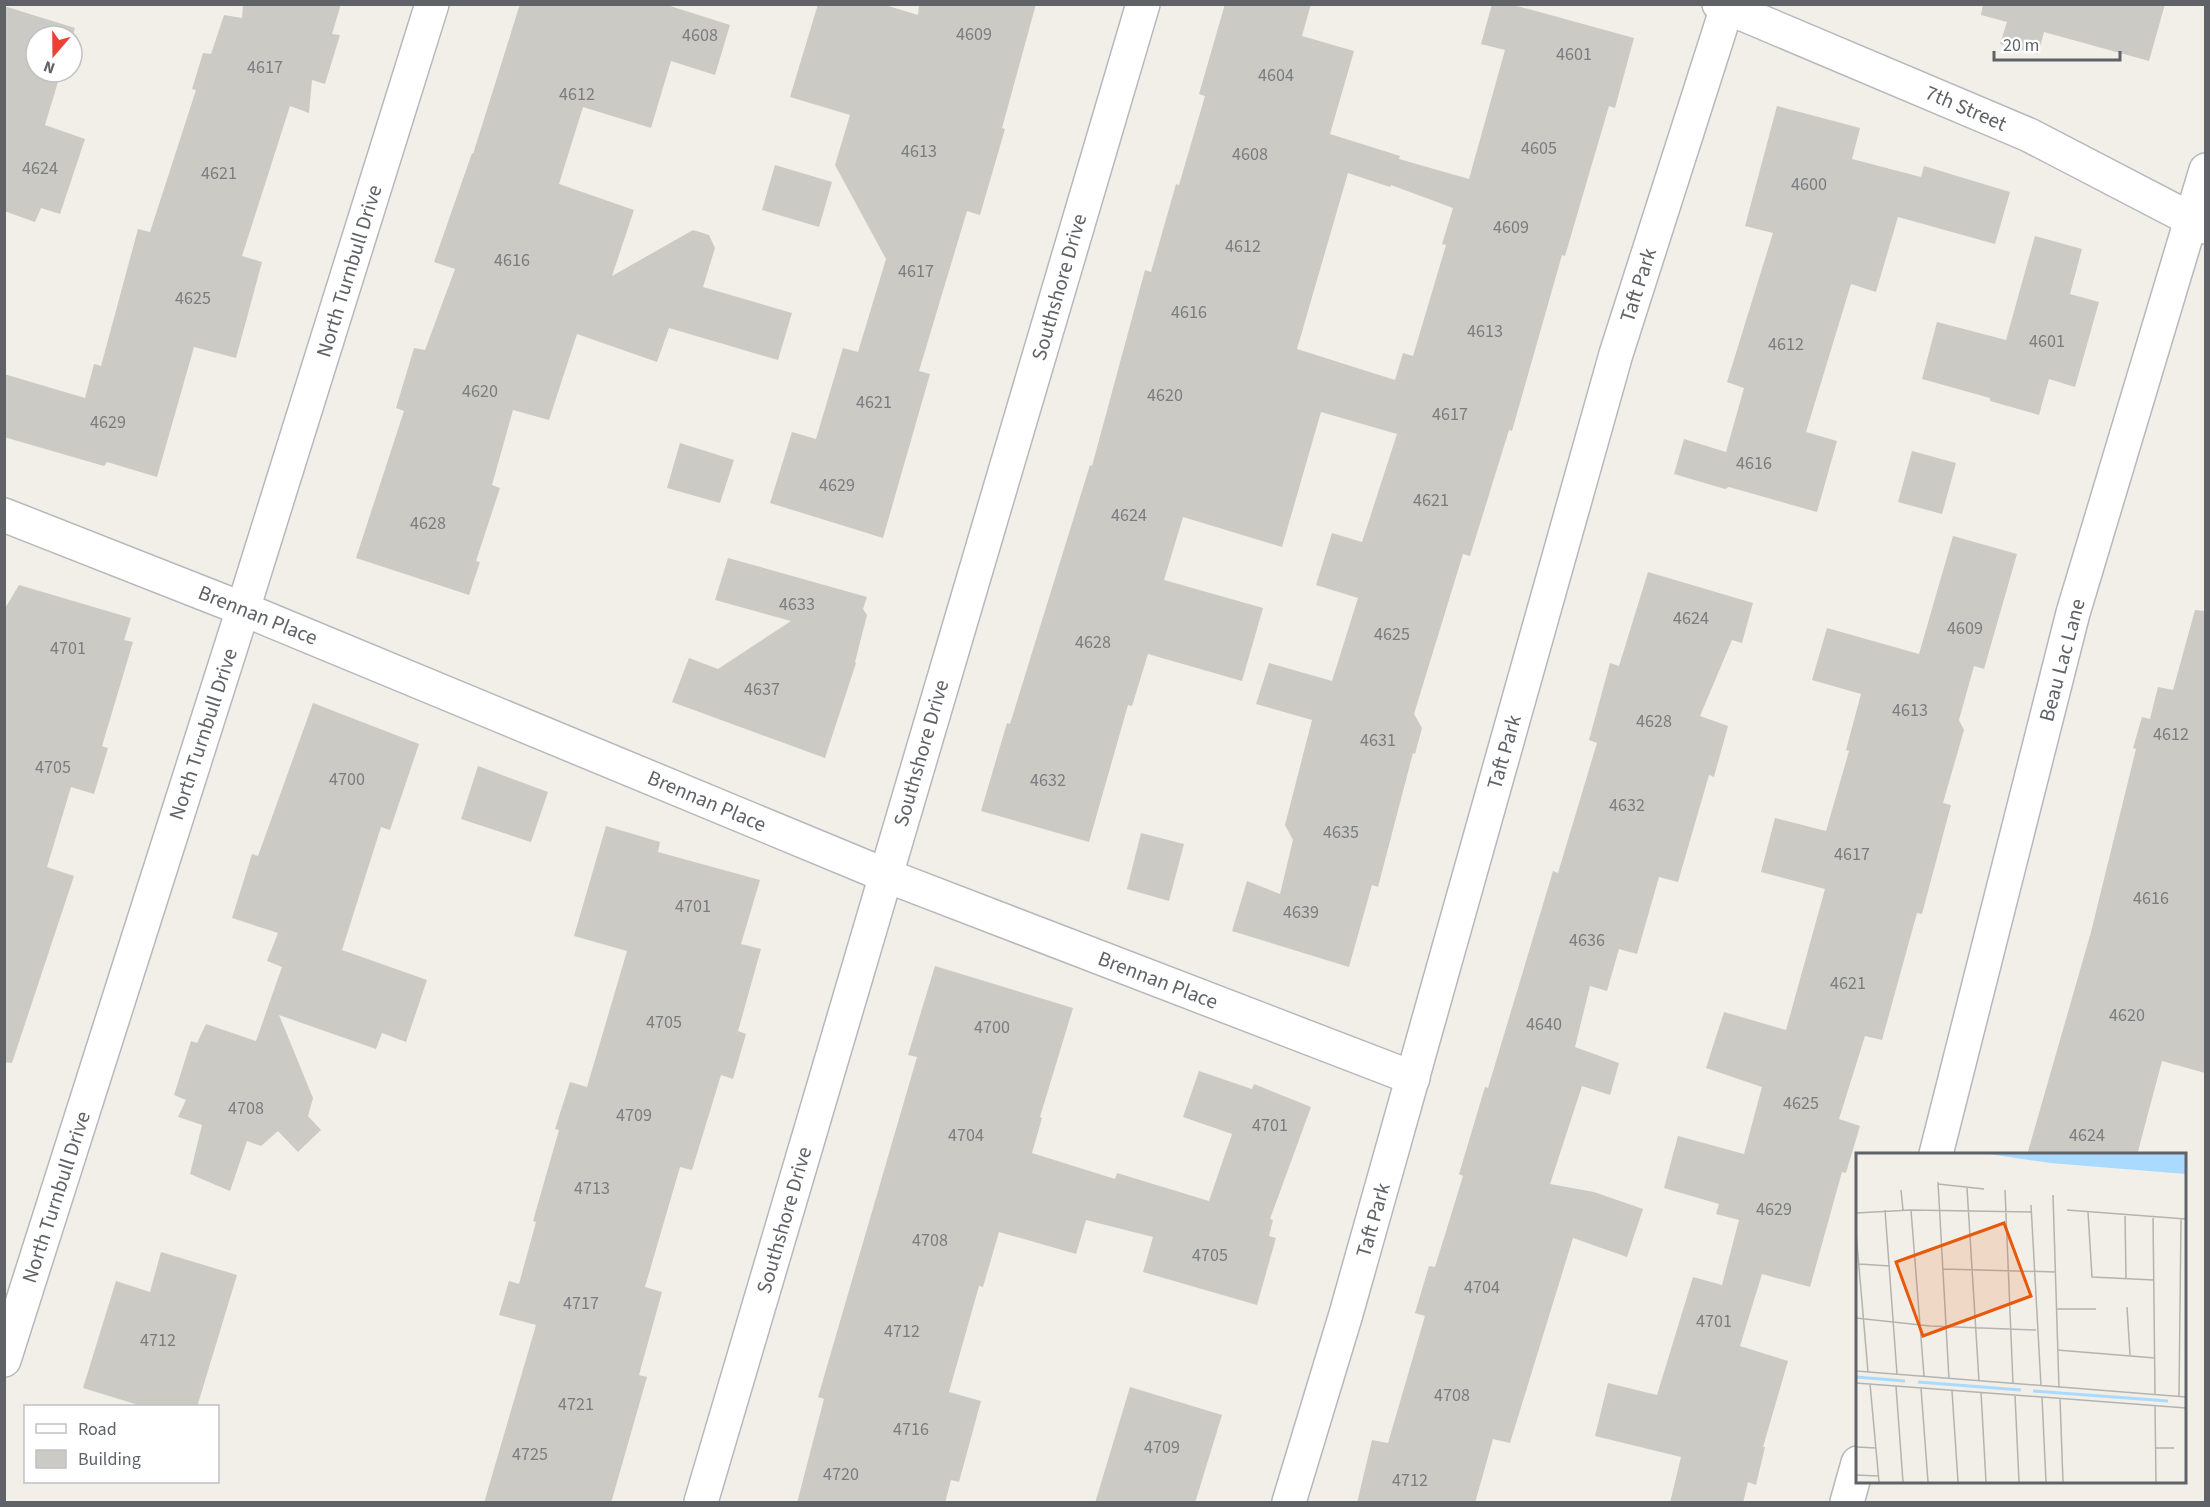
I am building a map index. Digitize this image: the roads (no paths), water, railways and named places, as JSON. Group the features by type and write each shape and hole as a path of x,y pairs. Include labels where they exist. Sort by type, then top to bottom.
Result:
{"street":[{"name":"North Turnbull Drive","path":"4,1360 243,609 432,4"},
{"name":"Southshore Drive","path":"701,1503 1143,4"},
{"name":"7th Street","path":"1725,6 2028,135 2198,223"},
{"name":"Taft Park","path":"1289,1503 1346,1314 1616,354 1725,6"},
{"name":"Beau Lac Lane","path":"1937,1153 2073,613 2198,223 2205,170"},
{"name":"Brennan Place","path":"4,515 243,609 885,875 1413,1078"},
{"path":"1847,1503 1856,1467"}]}
